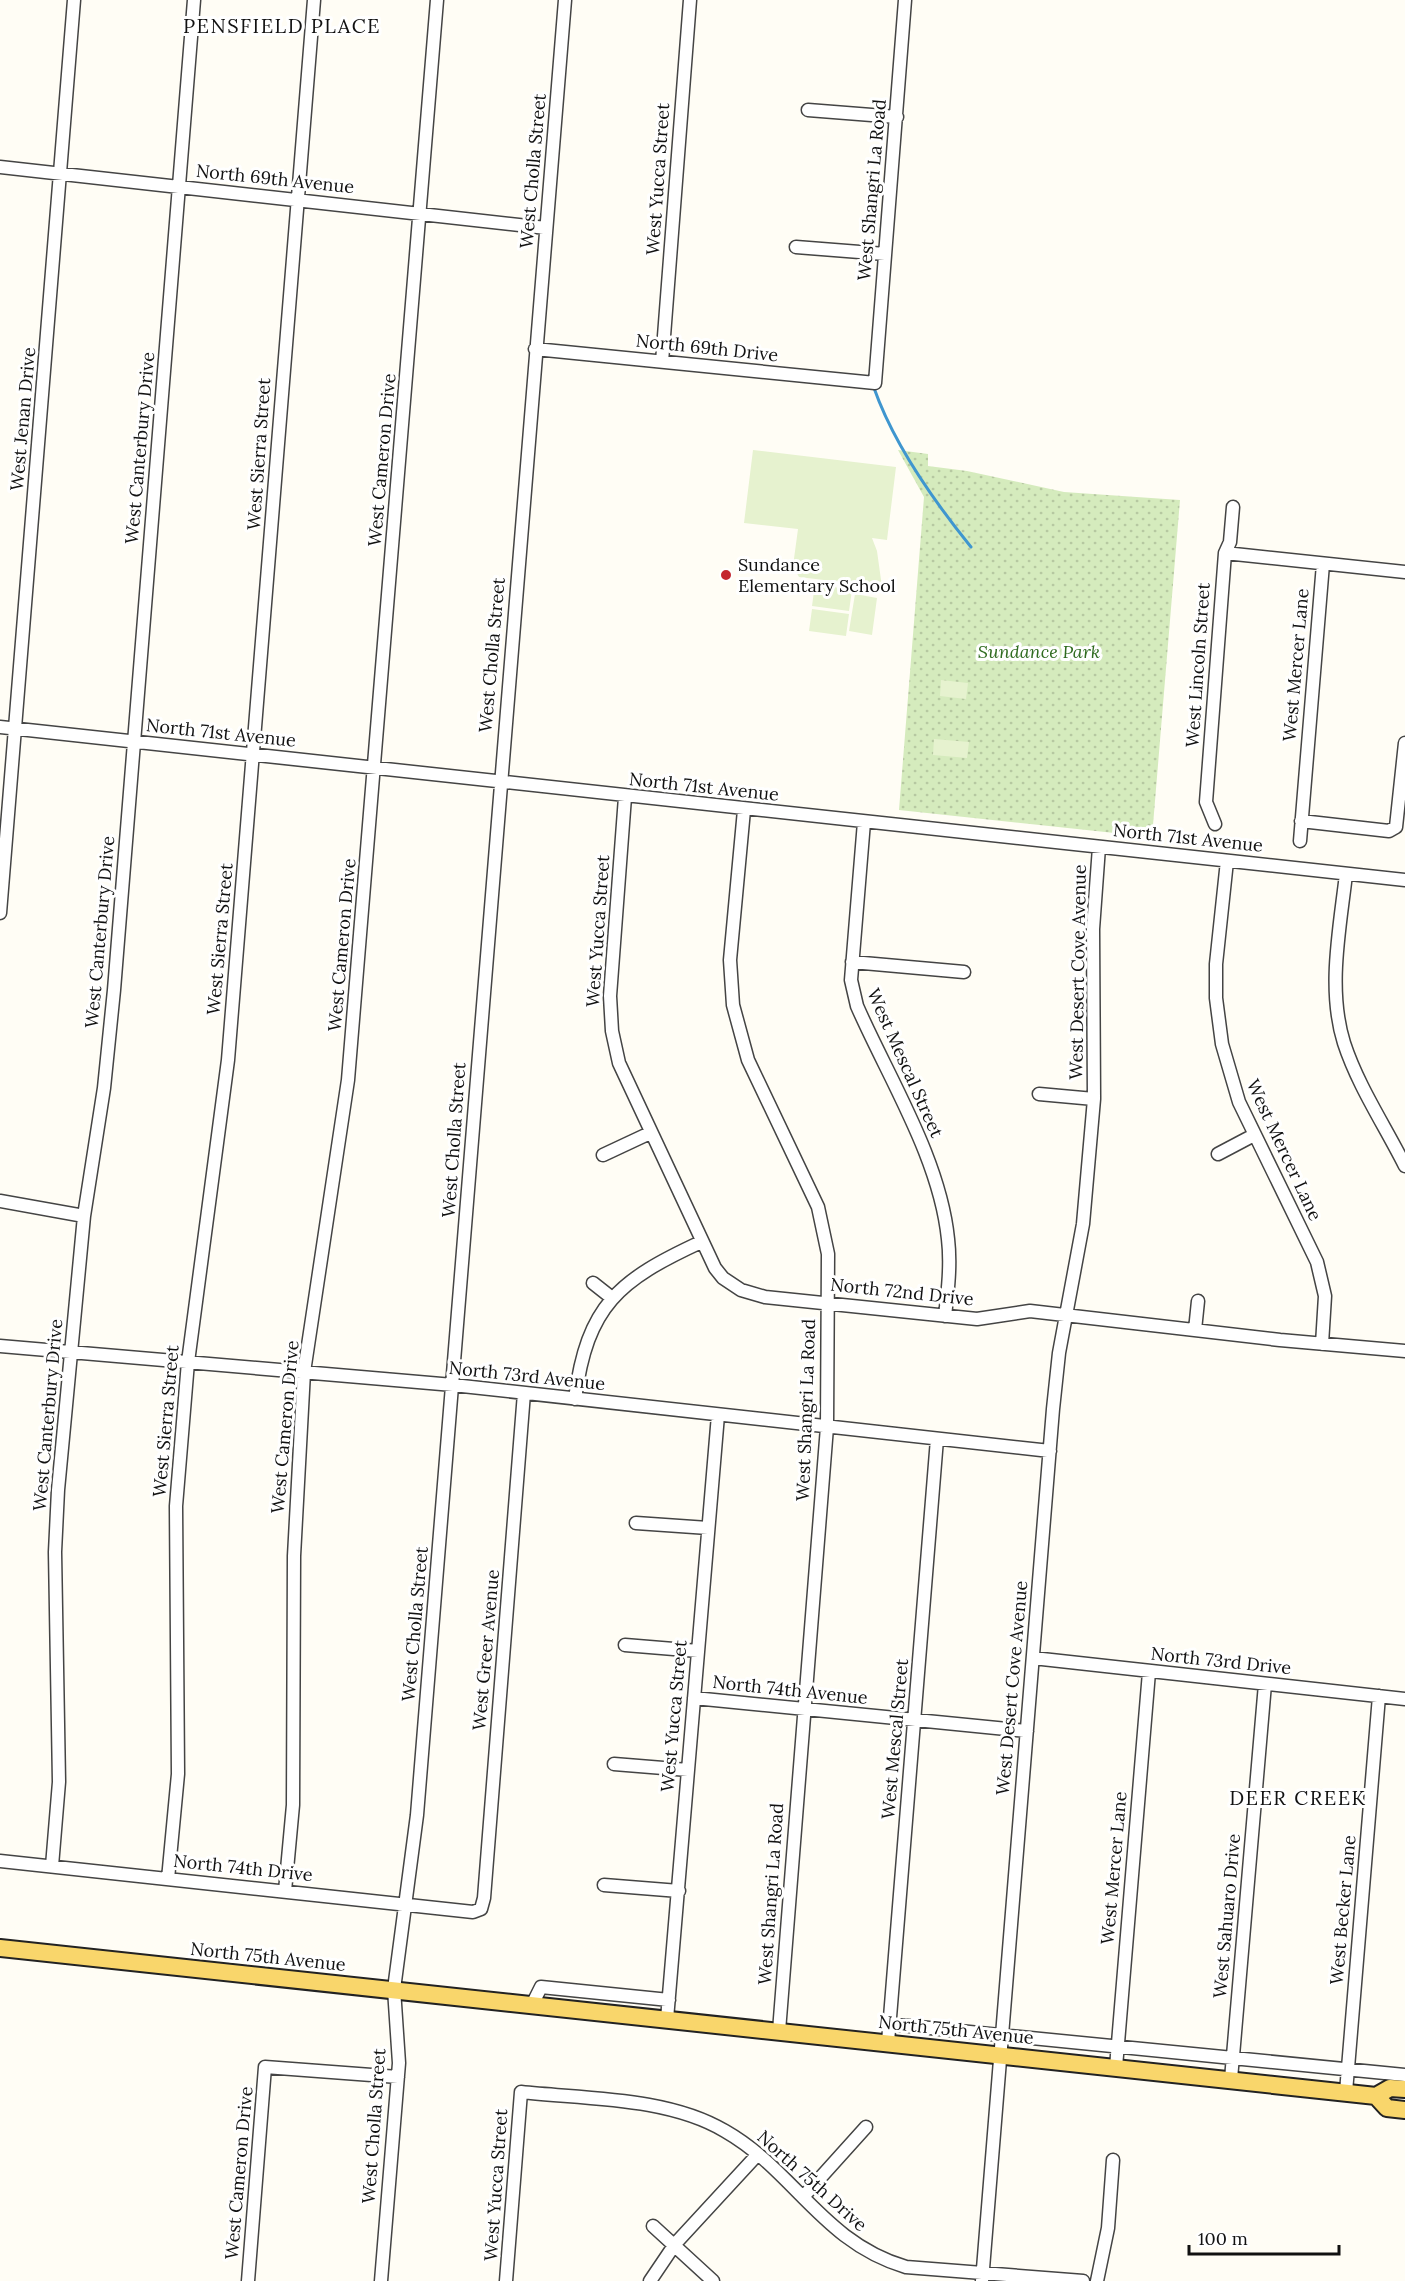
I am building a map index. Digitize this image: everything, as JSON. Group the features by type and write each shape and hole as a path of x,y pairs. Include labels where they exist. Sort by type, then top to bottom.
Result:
{"main road":[{"name":"North 75th Avenue","path":"0,1948 1376,2096 1390,2088 1405,2089"},
{"name":"North 75th Avenue","path":"1376,2096 1387,2108 1401,2107"}],"street":[{"name":"West Jenan Drive","path":"0,913 74,0"},
{"name":"West Canterbury Drive","path":"52,1866 59,1782 55,1552 58,1490 84,1216 104,1088 114,990 194,0"},
{"name":"West Sierra Street","path":"168,1879 178,1774 176,1506 188,1362 228,1060 314,0"},
{"name":"West Cameron Drive","path":"285,1891 293,1805 294,1556 304,1372 348,1080 437,0"},
{"name":"West Cholla Street","path":"381,2281 398,2078 399,2052 394,2020 394,1989 417,1815 453,1385 499,783 565,0"},
{"name":"West Yucca Street","path":"662,362 690,0"},
{"name":"West Shangri La Road","path":"875,383 905,0"},
{"path":"808,110 897,117"},
{"name":"North 69th Avenue","path":"0,167 546,228"},
{"path":"796,247 885,254"},
{"name":"North 69th Drive","path":"535,349 875,383"},
{"name":"West Lincoln Street","path":"1215,824 1206,802 1225,553 1230,542 1233,507"},
{"path":"1225,553 1405,572"},
{"name":"West Mercer Lane","path":"1300,841 1323,564"},
{"name":"North 71st Avenue","path":"0,728 1405,880"},
{"path":"1301,821 1389,831 1396,827 1403,787 1405,742"},
{"name":"West Yucca Street","path":"625,796 610,996 612,1031 619,1063 702,1242"},
{"name":"West Shangri La Road","path":"744,810 730,960 733,1005 748,1060 811,1191 823,1222 828,1254 827,1427 779,2031"},
{"name":"West Mescal Street","path":"864,822 851,980 857,1006 928,1161 941,1201 949,1254 945,1316"},
{"name":"West Desert Cove Avenue","path":"982,2277 1057,1371 1083,1224 1094,1099 1093,929 1099,846"},
{"name":"West Mercer Lane","path":"1227,861 1216,964 1217,1012 1226,1064 1254,1136 1317,1262 1325,1296 1322,1344"},
{"path":"1346,874 1336,978 1339,1024 1351,1061 1405,1166"},
{"path":"852,962 964,972"},
{"name":"West Desert Cove Avenue","path":"1039,1094 1094,1099"},
{"path":"603,1155 650,1133"},
{"path":"1218,1154 1254,1136"},
{"path":"0,1201 84,1216"},
{"path":"575,1399 585,1344 612,1298 654,1264 702,1242"},
{"name":"North 72nd Drive","path":"702,1242 723,1278 741,1290 765,1297 977,1319 1030,1311 1322,1344 1405,1351"},
{"path":"593,1284 612,1298"},
{"path":"1195,1330 1198,1301"},
{"name":"North 73rd Avenue","path":"0,1346 453,1385 1050,1451"},
{"name":"West Greer Avenue","path":"481,1909 484,1898 524,1393"},
{"name":"West Yucca Street","path":"667,2019 718,1415"},
{"name":"West Mescal Street","path":"888,2042 937,1439"},
{"path":"636,1523 708,1528"},
{"name":"North 74th Avenue","path":"625,1645 698,1651"},
{"name":"North 73rd Drive","path":"1033,1658 1405,1699"},
{"name":"West Mercer Lane","path":"1116,2067 1149,1672"},
{"name":"West Sahuaro Drive","path":"1231,2079 1265,1684"},
{"name":"West Becker Lane","path":"1346,2092 1379,1696"},
{"name":"North 74th Avenue","path":"694,1698 1026,1731"},
{"path":"614,1764 688,1770"},
{"name":"North 74th Drive","path":"0,1861 473,1912 481,1909"},
{"path":"604,1885 679,1891"},
{"path":"532,2005 541,1987 669,2000"},
{"name":"North 75th Avenue","path":"889,2024 1405,2075"},
{"name":"West Cameron Drive","path":"248,2281 265,2067 398,2078"},
{"name":"West Yucca Street","path":"506,2281 521,2092"},
{"name":"North 75th Drive","path":"521,2092 671,2109 720,2128 758,2154 856,2246 887,2261 906,2267 982,2277 1083,2281"},
{"path":"803,2197 866,2127"},
{"path":"650,2281 675,2244 758,2154"},
{"path":"1097,2281 1108,2228 1113,2160"},
{"path":"653,2226 713,2281"}],"green space":[{"path":"753,450 896,467 887,540 872,538 877,551 882,587 799,577 793,566 798,529 744,523"},
{"name":"Sundance Park","path":"898,450 928,454 928,466 967,471 1064,492 1180,500 1152,837 899,810 924,497"},
{"path":"815,584 852,590 849,611 812,606"},
{"path":"855,594 877,598 872,635 849,631"},
{"path":"812,609 849,614 846,636 809,631"},
{"path":"941,680 968,683 966,699 940,696"},
{"path":"934,739 969,742 967,758 933,755"}],"waterway":[{"path":"874,388 903,451 971,547"}],"place":[{"name":"Sundance Elementary School","path":"726,575"}],"district":[{"name":"PENSFIELD PLACE","path":"282,26"},
{"name":"DEER CREEK","path":"1298,1798"}]}
